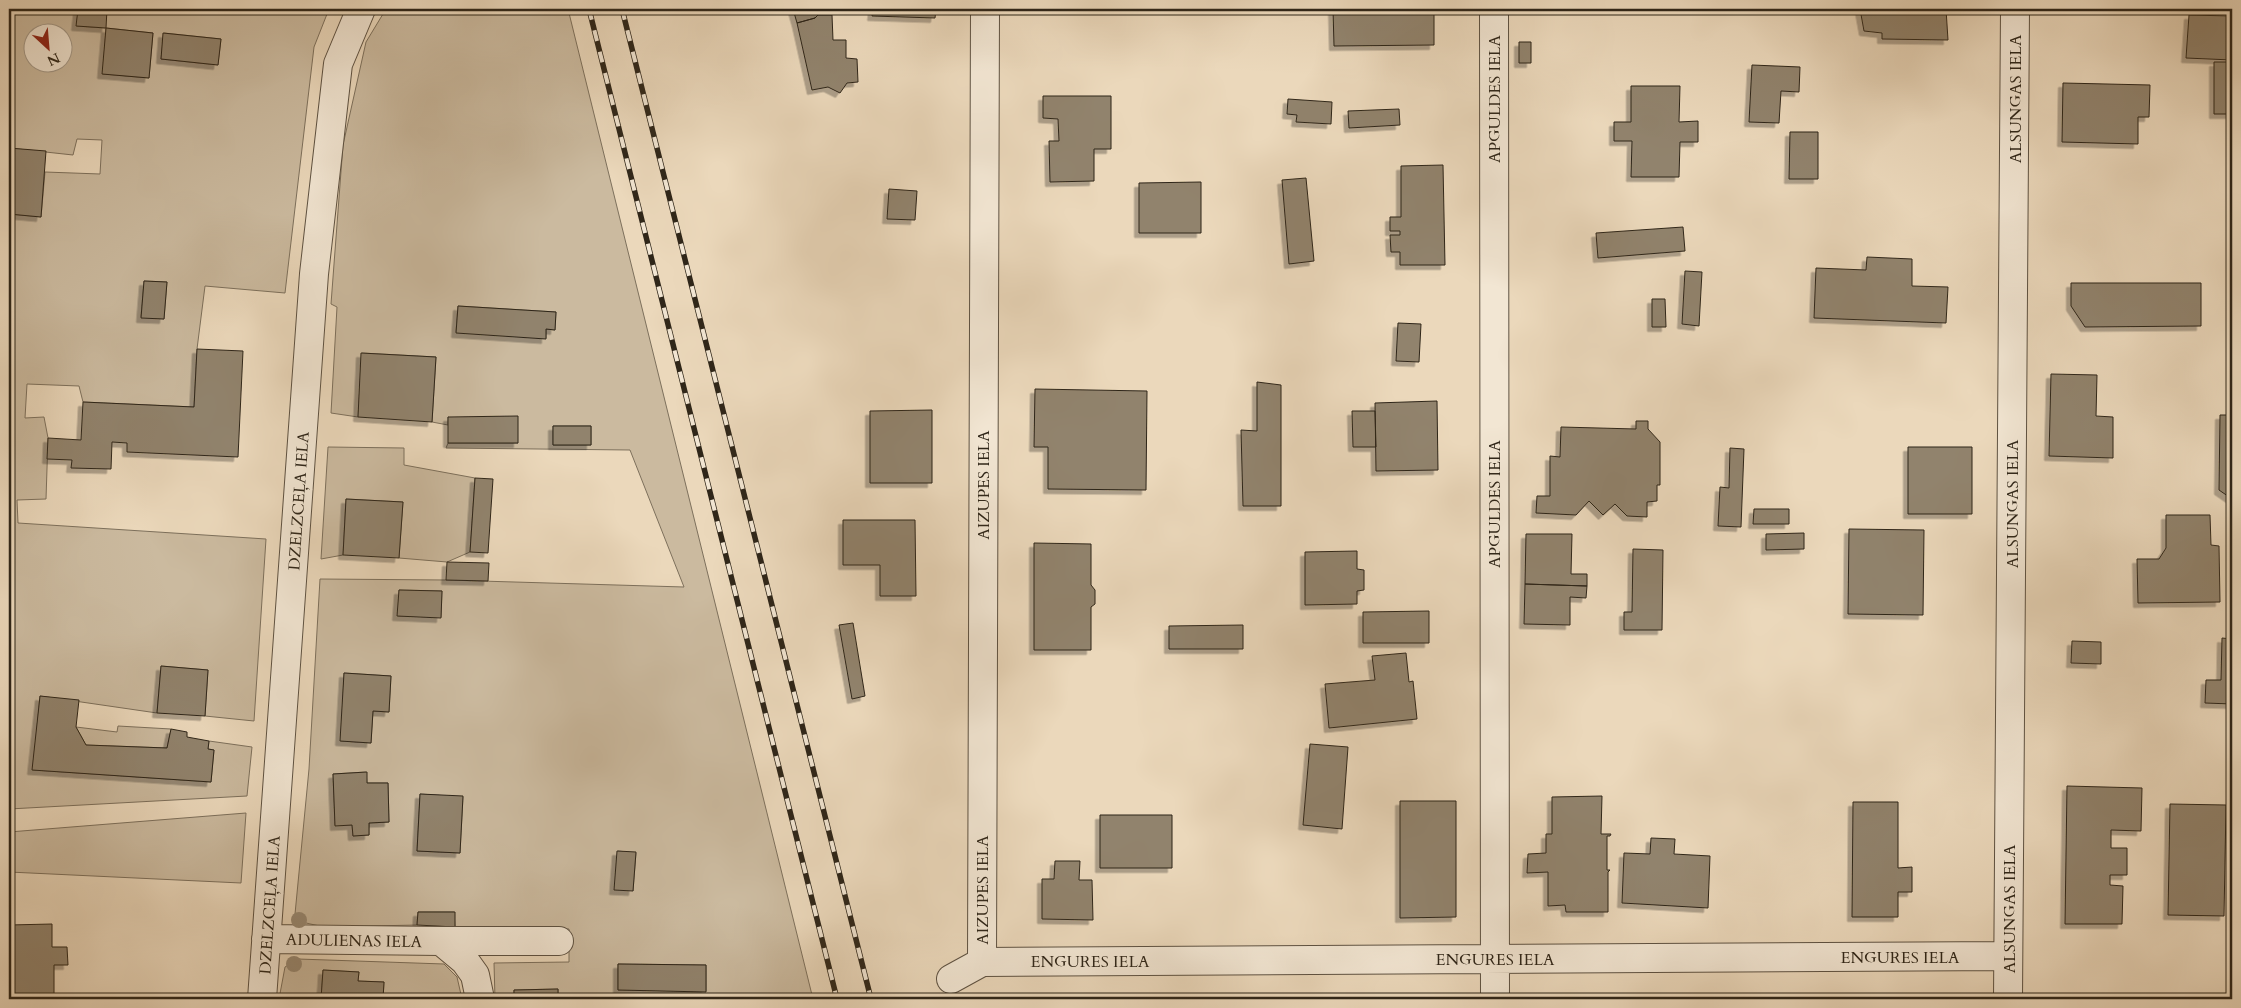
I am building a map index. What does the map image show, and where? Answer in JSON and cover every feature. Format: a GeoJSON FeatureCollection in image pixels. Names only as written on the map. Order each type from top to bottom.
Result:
{"type":"FeatureCollection","features":[{"type":"Feature","properties":{"kind":"street","name":"DZELZCEĻA IELA"},"geometry":{"type":"LineString","coordinates":[[262,999],[314,274],[338,64],[361,9]]}},
{"type":"Feature","properties":{"kind":"street","name":"AIZUPES IELA"},"geometry":{"type":"LineString","coordinates":[[982,962],[985,9]]}},
{"type":"Feature","properties":{"kind":"street","name":"APGULDES IELA"},"geometry":{"type":"LineString","coordinates":[[1494,9],[1494,999]]}},
{"type":"Feature","properties":{"kind":"street","name":"ALSUNGAS IELA"},"geometry":{"type":"LineString","coordinates":[[2008,999],[2015,9]]}},
{"type":"Feature","properties":{"kind":"street","name":"ADULIENAS IELA"},"geometry":{"type":"LineString","coordinates":[[266,939],[559,941]]}},
{"type":"Feature","properties":{"kind":"street","name":"ADULIENAS IELA"},"geometry":{"type":"LineString","coordinates":[[441,941],[465,961],[475,976],[480,999]]}},
{"type":"Feature","properties":{"kind":"street","name":"ENGURES IELA"},"geometry":{"type":"LineString","coordinates":[[982,962],[2008,956]]}},
{"type":"Feature","properties":{"kind":"street"},"geometry":{"type":"LineString","coordinates":[[951,979],[982,962]]}},
{"type":"Feature","properties":{"kind":"shaded area"},"geometry":{"type":"Polygon","coordinates":[[[9,9],[78,9],[77,26],[105,28],[107,9],[329,9],[314,47],[285,293],[205,286],[197,349],[194,407],[83,402],[79,386],[27,384],[25,418],[44,417],[48,438],[46,499],[17,500],[18,523],[266,539],[254,721],[205,716],[208,670],[161,666],[157,713],[40,696],[33,770],[211,782],[214,750],[208,749],[209,741],[252,747],[247,796],[9,809],[9,214],[41,217],[45,172],[100,174],[102,140],[77,139],[73,155],[9,148],[9,9]],[[106,28],[103,74],[149,78],[153,33],[106,28]],[[164,33],[161,59],[218,65],[221,39],[164,33]],[[144,281],[141,317],[164,319],[167,282],[144,281]]]}},
{"type":"Feature","properties":{"kind":"shaded area"},"geometry":{"type":"Polygon","coordinates":[[[386,9],[568,9],[813,999],[558,999],[558,989],[514,990],[514,999],[495,999],[494,963],[569,962],[569,929],[455,927],[454,912],[418,912],[417,925],[324,927],[306,923],[295,914],[309,769],[320,579],[446,580],[684,587],[630,450],[446,448],[448,443],[518,443],[448,417],[448,425],[432,422],[436,357],[362,353],[358,417],[331,413],[337,307],[331,304],[343,145],[366,42],[386,9]],[[458,306],[456,332],[546,338],[546,329],[555,330],[556,312],[458,306]],[[553,426],[553,445],[591,445],[591,426],[553,426]],[[399,590],[398,616],[441,617],[442,591],[399,590]],[[344,673],[341,741],[371,743],[373,711],[389,712],[391,676],[344,673]],[[366,772],[333,774],[335,825],[352,825],[353,836],[369,835],[369,823],[389,822],[388,783],[367,783],[366,772]],[[420,794],[417,851],[460,853],[463,797],[420,794]],[[618,851],[633,891],[636,853],[618,851]],[[618,964],[618,990],[706,991],[706,965],[618,964]]]}},
{"type":"Feature","properties":{"kind":"shaded area"},"geometry":{"type":"Polygon","coordinates":[[[328,447],[404,448],[404,465],[475,478],[470,552],[447,562],[399,558],[403,502],[346,499],[343,555],[321,559],[328,447]]]}},
{"type":"Feature","properties":{"kind":"shaded area"},"geometry":{"type":"Polygon","coordinates":[[[118,726],[171,729],[167,748],[86,745],[76,727],[117,732],[118,726]]]}},
{"type":"Feature","properties":{"kind":"shaded area"},"geometry":{"type":"Polygon","coordinates":[[[246,813],[241,883],[9,872],[9,832],[246,813]]]}},
{"type":"Feature","properties":{"kind":"shaded area"},"geometry":{"type":"Polygon","coordinates":[[[298,959],[444,964],[457,977],[462,999],[383,999],[384,982],[358,981],[359,972],[323,970],[321,999],[279,999],[285,967],[298,959]]]}},
{"type":"Feature","properties":{"kind":"building"},"geometry":{"type":"Polygon","coordinates":[[[78,9],[107,9],[106,28],[76,26],[78,9]]]}},
{"type":"Feature","properties":{"kind":"building"},"geometry":{"type":"Polygon","coordinates":[[[793,9],[816,9],[818,15],[815,18],[797,23],[793,9]]]}},
{"type":"Feature","properties":{"kind":"building"},"geometry":{"type":"Polygon","coordinates":[[[873,9],[936,9],[935,18],[872,16],[873,9]]]}},
{"type":"Feature","properties":{"kind":"building"},"geometry":{"type":"Polygon","coordinates":[[[1333,9],[1434,9],[1434,45],[1334,46],[1333,9]]]}},
{"type":"Feature","properties":{"kind":"building"},"geometry":{"type":"Polygon","coordinates":[[[1860,9],[1946,9],[1948,40],[1882,39],[1882,33],[1864,31],[1860,9]]]}},
{"type":"Feature","properties":{"kind":"building"},"geometry":{"type":"Polygon","coordinates":[[[818,15],[832,15],[833,40],[846,40],[846,58],[857,59],[858,82],[847,83],[840,93],[828,87],[812,90],[797,23],[815,18],[818,15]]]}},
{"type":"Feature","properties":{"kind":"building"},"geometry":{"type":"Polygon","coordinates":[[[2189,15],[2232,16],[2232,60],[2186,58],[2189,15]]]}},
{"type":"Feature","properties":{"kind":"building"},"geometry":{"type":"Polygon","coordinates":[[[106,28],[153,33],[149,78],[102,74],[106,28]]]}},
{"type":"Feature","properties":{"kind":"building"},"geometry":{"type":"Polygon","coordinates":[[[163,33],[221,39],[218,65],[161,59],[163,33]]]}},
{"type":"Feature","properties":{"kind":"building"},"geometry":{"type":"Polygon","coordinates":[[[1519,42],[1531,42],[1531,63],[1519,63],[1519,42]]]}},
{"type":"Feature","properties":{"kind":"building"},"geometry":{"type":"Polygon","coordinates":[[[2214,62],[2232,62],[2232,114],[2214,114],[2214,62]]]}},
{"type":"Feature","properties":{"kind":"building"},"geometry":{"type":"Polygon","coordinates":[[[1752,65],[1800,67],[1799,92],[1781,91],[1779,123],[1749,122],[1752,65]]]}},
{"type":"Feature","properties":{"kind":"building"},"geometry":{"type":"Polygon","coordinates":[[[2063,83],[2150,85],[2149,117],[2138,117],[2138,144],[2062,142],[2063,83]]]}},
{"type":"Feature","properties":{"kind":"building"},"geometry":{"type":"Polygon","coordinates":[[[1631,86],[1680,86],[1679,122],[1698,121],[1698,142],[1680,142],[1679,177],[1631,177],[1632,141],[1614,141],[1614,122],[1631,122],[1631,86]]]}},
{"type":"Feature","properties":{"kind":"building"},"geometry":{"type":"Polygon","coordinates":[[[1043,96],[1111,96],[1111,149],[1094,149],[1094,181],[1050,182],[1049,141],[1059,141],[1058,119],[1043,118],[1043,96]]]}},
{"type":"Feature","properties":{"kind":"building"},"geometry":{"type":"Polygon","coordinates":[[[1288,99],[1332,102],[1331,124],[1296,122],[1297,115],[1287,114],[1288,99]]]}},
{"type":"Feature","properties":{"kind":"building"},"geometry":{"type":"Polygon","coordinates":[[[1399,109],[1400,125],[1349,128],[1348,111],[1399,109]]]}},
{"type":"Feature","properties":{"kind":"building"},"geometry":{"type":"Polygon","coordinates":[[[1790,132],[1818,132],[1818,179],[1789,179],[1790,132]]]}},
{"type":"Feature","properties":{"kind":"building"},"geometry":{"type":"Polygon","coordinates":[[[9,148],[46,151],[41,217],[9,214],[9,148]]]}},
{"type":"Feature","properties":{"kind":"building"},"geometry":{"type":"Polygon","coordinates":[[[1443,165],[1445,265],[1400,265],[1400,252],[1391,252],[1390,235],[1400,235],[1400,231],[1390,231],[1390,217],[1401,217],[1401,166],[1443,165]]]}},
{"type":"Feature","properties":{"kind":"building"},"geometry":{"type":"Polygon","coordinates":[[[1306,178],[1314,261],[1289,264],[1282,180],[1306,178]]]}},
{"type":"Feature","properties":{"kind":"building"},"geometry":{"type":"Polygon","coordinates":[[[1201,182],[1201,233],[1139,233],[1139,183],[1201,182]]]}},
{"type":"Feature","properties":{"kind":"building"},"geometry":{"type":"Polygon","coordinates":[[[889,189],[917,191],[915,220],[887,219],[889,189]]]}},
{"type":"Feature","properties":{"kind":"building"},"geometry":{"type":"Polygon","coordinates":[[[1683,227],[1685,251],[1598,258],[1596,233],[1683,227]]]}},
{"type":"Feature","properties":{"kind":"building"},"geometry":{"type":"Polygon","coordinates":[[[1867,257],[1912,259],[1912,286],[1948,287],[1946,323],[1814,318],[1816,268],[1866,270],[1867,257]]]}},
{"type":"Feature","properties":{"kind":"building"},"geometry":{"type":"Polygon","coordinates":[[[1685,271],[1702,272],[1699,326],[1682,324],[1685,271]]]}},
{"type":"Feature","properties":{"kind":"building"},"geometry":{"type":"Polygon","coordinates":[[[144,281],[167,282],[164,319],[141,318],[144,281]]]}},
{"type":"Feature","properties":{"kind":"building"},"geometry":{"type":"Polygon","coordinates":[[[2071,283],[2201,283],[2201,326],[2085,327],[2071,306],[2071,283]]]}},
{"type":"Feature","properties":{"kind":"building"},"geometry":{"type":"Polygon","coordinates":[[[1652,299],[1665,299],[1666,327],[1652,327],[1652,299]]]}},
{"type":"Feature","properties":{"kind":"building"},"geometry":{"type":"Polygon","coordinates":[[[458,306],[556,312],[555,330],[546,329],[546,339],[456,333],[458,306]]]}},
{"type":"Feature","properties":{"kind":"building"},"geometry":{"type":"Polygon","coordinates":[[[1398,323],[1421,324],[1419,362],[1396,361],[1398,323]]]}},
{"type":"Feature","properties":{"kind":"building"},"geometry":{"type":"Polygon","coordinates":[[[197,349],[243,351],[238,457],[127,452],[127,443],[112,442],[111,469],[71,468],[72,460],[47,459],[48,438],[81,440],[83,402],[194,407],[197,349]]]}},
{"type":"Feature","properties":{"kind":"building"},"geometry":{"type":"Polygon","coordinates":[[[361,353],[436,357],[432,422],[358,417],[361,353]]]}},
{"type":"Feature","properties":{"kind":"building"},"geometry":{"type":"Polygon","coordinates":[[[2051,374],[2097,375],[2096,416],[2113,417],[2113,458],[2049,456],[2051,374]]]}},
{"type":"Feature","properties":{"kind":"building"},"geometry":{"type":"Polygon","coordinates":[[[1257,382],[1281,385],[1281,506],[1243,506],[1241,430],[1257,431],[1257,382]]]}},
{"type":"Feature","properties":{"kind":"building"},"geometry":{"type":"Polygon","coordinates":[[[1035,389],[1147,391],[1146,490],[1048,489],[1048,447],[1034,447],[1035,389]]]}},
{"type":"Feature","properties":{"kind":"building"},"geometry":{"type":"Polygon","coordinates":[[[1437,401],[1438,470],[1376,471],[1375,403],[1437,401]]]}},
{"type":"Feature","properties":{"kind":"building"},"geometry":{"type":"Polygon","coordinates":[[[932,410],[932,483],[870,483],[870,411],[932,410]]]}},
{"type":"Feature","properties":{"kind":"building"},"geometry":{"type":"Polygon","coordinates":[[[1352,411],[1375,411],[1376,447],[1353,447],[1352,411]]]}},
{"type":"Feature","properties":{"kind":"building"},"geometry":{"type":"Polygon","coordinates":[[[2220,415],[2232,415],[2232,499],[2219,490],[2220,415]]]}},
{"type":"Feature","properties":{"kind":"building"},"geometry":{"type":"Polygon","coordinates":[[[518,416],[518,443],[448,443],[448,417],[518,416]]]}},
{"type":"Feature","properties":{"kind":"building"},"geometry":{"type":"Polygon","coordinates":[[[1636,421],[1648,421],[1648,429],[1660,442],[1660,485],[1657,485],[1657,501],[1647,502],[1647,517],[1627,516],[1615,504],[1603,515],[1589,501],[1576,515],[1536,513],[1537,496],[1550,496],[1550,456],[1560,457],[1561,427],[1636,429],[1636,421]]]}},
{"type":"Feature","properties":{"kind":"building"},"geometry":{"type":"Polygon","coordinates":[[[553,426],[591,426],[591,445],[553,445],[553,426]]]}},
{"type":"Feature","properties":{"kind":"building"},"geometry":{"type":"Polygon","coordinates":[[[1908,447],[1972,447],[1972,514],[1908,514],[1908,447]]]}},
{"type":"Feature","properties":{"kind":"building"},"geometry":{"type":"Polygon","coordinates":[[[1730,448],[1744,449],[1741,527],[1718,526],[1720,487],[1729,488],[1730,448]]]}},
{"type":"Feature","properties":{"kind":"building"},"geometry":{"type":"Polygon","coordinates":[[[475,478],[493,479],[488,553],[470,552],[475,478]]]}},
{"type":"Feature","properties":{"kind":"building"},"geometry":{"type":"Polygon","coordinates":[[[346,499],[403,502],[399,558],[343,555],[346,499]]]}},
{"type":"Feature","properties":{"kind":"building"},"geometry":{"type":"Polygon","coordinates":[[[1754,509],[1789,509],[1789,524],[1753,524],[1754,509]]]}},
{"type":"Feature","properties":{"kind":"building"},"geometry":{"type":"Polygon","coordinates":[[[2166,515],[2210,515],[2211,545],[2219,546],[2220,602],[2138,603],[2137,559],[2159,559],[2166,548],[2166,515]]]}},
{"type":"Feature","properties":{"kind":"building"},"geometry":{"type":"Polygon","coordinates":[[[843,520],[915,520],[916,596],[880,596],[880,565],[843,565],[843,520]]]}},
{"type":"Feature","properties":{"kind":"building"},"geometry":{"type":"Polygon","coordinates":[[[1849,529],[1924,530],[1923,615],[1848,614],[1849,529]]]}},
{"type":"Feature","properties":{"kind":"building"},"geometry":{"type":"Polygon","coordinates":[[[1804,533],[1804,549],[1766,550],[1766,534],[1804,533]]]}},
{"type":"Feature","properties":{"kind":"building"},"geometry":{"type":"Polygon","coordinates":[[[1526,534],[1572,534],[1571,574],[1587,574],[1587,586],[1525,584],[1526,534]]]}},
{"type":"Feature","properties":{"kind":"building"},"geometry":{"type":"Polygon","coordinates":[[[1034,543],[1091,544],[1091,585],[1095,590],[1095,604],[1091,607],[1091,650],[1034,650],[1034,543]]]}},
{"type":"Feature","properties":{"kind":"building"},"geometry":{"type":"Polygon","coordinates":[[[1633,549],[1663,550],[1662,630],[1624,630],[1624,612],[1632,612],[1633,549]]]}},
{"type":"Feature","properties":{"kind":"building"},"geometry":{"type":"Polygon","coordinates":[[[1357,551],[1357,569],[1364,570],[1364,590],[1357,591],[1357,604],[1305,605],[1305,552],[1357,551]]]}},
{"type":"Feature","properties":{"kind":"building"},"geometry":{"type":"Polygon","coordinates":[[[447,562],[489,563],[488,581],[446,580],[447,562]]]}},
{"type":"Feature","properties":{"kind":"building"},"geometry":{"type":"Polygon","coordinates":[[[1525,584],[1587,586],[1586,598],[1570,597],[1570,625],[1524,624],[1525,584]]]}},
{"type":"Feature","properties":{"kind":"building"},"geometry":{"type":"Polygon","coordinates":[[[399,590],[442,591],[441,618],[397,616],[399,590]]]}},
{"type":"Feature","properties":{"kind":"building"},"geometry":{"type":"Polygon","coordinates":[[[1429,611],[1429,643],[1363,643],[1363,612],[1429,611]]]}},
{"type":"Feature","properties":{"kind":"building"},"geometry":{"type":"Polygon","coordinates":[[[853,623],[865,696],[852,699],[839,625],[853,623]]]}},
{"type":"Feature","properties":{"kind":"building"},"geometry":{"type":"Polygon","coordinates":[[[1243,625],[1243,649],[1169,649],[1169,626],[1243,625]]]}},
{"type":"Feature","properties":{"kind":"building"},"geometry":{"type":"Polygon","coordinates":[[[2222,638],[2232,639],[2232,704],[2205,703],[2206,680],[2221,680],[2222,638]]]}},
{"type":"Feature","properties":{"kind":"building"},"geometry":{"type":"Polygon","coordinates":[[[2072,641],[2101,642],[2101,664],[2071,663],[2072,641]]]}},
{"type":"Feature","properties":{"kind":"building"},"geometry":{"type":"Polygon","coordinates":[[[1406,653],[1409,682],[1413,681],[1417,719],[1329,728],[1325,684],[1375,680],[1372,656],[1406,653]]]}},
{"type":"Feature","properties":{"kind":"building"},"geometry":{"type":"Polygon","coordinates":[[[161,666],[208,670],[205,716],[157,713],[161,666]]]}},
{"type":"Feature","properties":{"kind":"building"},"geometry":{"type":"Polygon","coordinates":[[[344,673],[391,676],[389,712],[373,711],[371,743],[340,741],[344,673]]]}},
{"type":"Feature","properties":{"kind":"building"},"geometry":{"type":"Polygon","coordinates":[[[40,696],[79,700],[76,727],[86,745],[167,748],[171,729],[187,732],[187,737],[209,741],[208,749],[214,750],[211,782],[32,770],[40,696]]]}},
{"type":"Feature","properties":{"kind":"building"},"geometry":{"type":"Polygon","coordinates":[[[1310,744],[1348,747],[1342,829],[1303,825],[1310,744]]]}},
{"type":"Feature","properties":{"kind":"building"},"geometry":{"type":"Polygon","coordinates":[[[367,772],[367,783],[388,783],[389,822],[369,823],[369,835],[353,836],[352,825],[335,826],[333,774],[367,772]]]}},
{"type":"Feature","properties":{"kind":"building"},"geometry":{"type":"Polygon","coordinates":[[[2067,786],[2142,788],[2141,831],[2111,830],[2111,848],[2127,848],[2127,875],[2110,875],[2110,885],[2123,886],[2122,924],[2065,924],[2067,786]]]}},
{"type":"Feature","properties":{"kind":"building"},"geometry":{"type":"Polygon","coordinates":[[[420,794],[463,796],[460,853],[417,851],[420,794]]]}},
{"type":"Feature","properties":{"kind":"building"},"geometry":{"type":"Polygon","coordinates":[[[1602,796],[1601,834],[1611,834],[1607,836],[1607,870],[1610,870],[1608,872],[1608,912],[1566,912],[1565,905],[1548,906],[1548,872],[1527,873],[1528,854],[1546,853],[1546,834],[1552,834],[1552,797],[1602,796]]]}},
{"type":"Feature","properties":{"kind":"building"},"geometry":{"type":"Polygon","coordinates":[[[1400,801],[1456,801],[1456,917],[1400,918],[1400,801]]]}},
{"type":"Feature","properties":{"kind":"building"},"geometry":{"type":"Polygon","coordinates":[[[1853,802],[1898,802],[1898,868],[1912,867],[1912,892],[1898,892],[1898,917],[1852,917],[1853,802]]]}},
{"type":"Feature","properties":{"kind":"building"},"geometry":{"type":"Polygon","coordinates":[[[2170,804],[2226,805],[2224,916],[2168,915],[2170,804]]]}},
{"type":"Feature","properties":{"kind":"building"},"geometry":{"type":"Polygon","coordinates":[[[1100,815],[1172,815],[1172,868],[1100,868],[1100,815]]]}},
{"type":"Feature","properties":{"kind":"building"},"geometry":{"type":"Polygon","coordinates":[[[1651,838],[1675,839],[1674,854],[1710,856],[1708,908],[1622,903],[1624,853],[1650,854],[1651,838]]]}},
{"type":"Feature","properties":{"kind":"building"},"geometry":{"type":"Polygon","coordinates":[[[617,851],[636,852],[633,891],[614,890],[617,851]]]}},
{"type":"Feature","properties":{"kind":"building"},"geometry":{"type":"Polygon","coordinates":[[[1055,861],[1080,861],[1079,880],[1092,880],[1093,920],[1042,919],[1042,879],[1054,879],[1055,861]]]}},
{"type":"Feature","properties":{"kind":"building"},"geometry":{"type":"Polygon","coordinates":[[[418,912],[455,912],[455,927],[417,925],[418,912]]]}},
{"type":"Feature","properties":{"kind":"building"},"geometry":{"type":"Polygon","coordinates":[[[52,924],[52,947],[67,947],[68,965],[54,965],[54,999],[9,999],[9,925],[52,924]]]}},
{"type":"Feature","properties":{"kind":"building"},"geometry":{"type":"Polygon","coordinates":[[[618,964],[706,965],[706,992],[618,990],[618,964]]]}},
{"type":"Feature","properties":{"kind":"building"},"geometry":{"type":"Polygon","coordinates":[[[323,970],[359,972],[358,981],[384,982],[383,999],[321,999],[323,970]]]}},
{"type":"Feature","properties":{"kind":"building"},"geometry":{"type":"Polygon","coordinates":[[[558,989],[558,999],[514,999],[514,990],[558,989]]]}},
{"type":"Feature","properties":{"kind":"building"},"geometry":{"type":"Polygon","coordinates":[[[110,994],[162,999],[110,999],[110,994]]]}},
{"type":"Feature","properties":{"kind":"railway"},"geometry":{"type":"LineString","coordinates":[[589,9],[837,999]]}},
{"type":"Feature","properties":{"kind":"railway"},"geometry":{"type":"LineString","coordinates":[[622,9],[871,999]]}}]}
